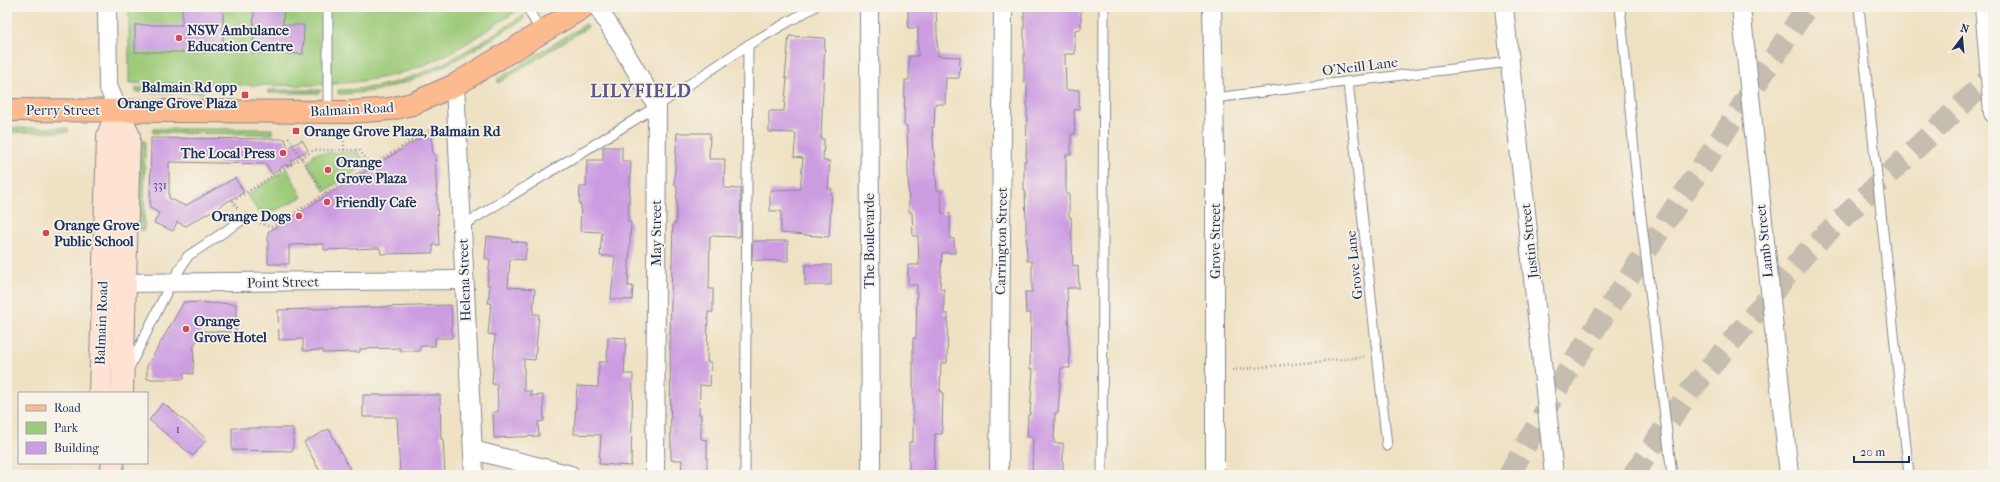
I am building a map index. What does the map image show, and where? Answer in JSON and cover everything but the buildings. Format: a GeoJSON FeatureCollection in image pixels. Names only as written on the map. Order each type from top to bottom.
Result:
{"type":"FeatureCollection","features":[{"type":"Feature","properties":{"kind":"main road","name":"Balmain Road"},"geometry":{"type":"LineString","coordinates":[[118,110],[328,112],[390,109],[434,96],[455,85],[583,7]]}},
{"type":"Feature","properties":{"kind":"main road","name":"Perry Street"},"geometry":{"type":"LineString","coordinates":[[7,110],[118,110]]}},
{"type":"Feature","properties":{"kind":"main road","name":"Balmain Road"},"geometry":{"type":"LineString","coordinates":[[100,392],[102,283],[108,136],[118,110]]}},
{"type":"Feature","properties":{"kind":"main road","name":"Balmain Road"},"geometry":{"type":"LineString","coordinates":[[118,110],[129,136],[122,387]]}},
{"type":"Feature","properties":{"kind":"main road"},"geometry":{"type":"LineString","coordinates":[[103,464],[105,475]]}},
{"type":"Feature","properties":{"kind":"main road"},"geometry":{"type":"LineString","coordinates":[[111,475],[114,464]]}},
{"type":"Feature","properties":{"kind":"street"},"geometry":{"type":"LineString","coordinates":[[107,7],[108,86],[118,110]]}},
{"type":"Feature","properties":{"kind":"street"},"geometry":{"type":"LineString","coordinates":[[598,7],[657,106]]}},
{"type":"Feature","properties":{"kind":"street","name":"The Boulevarde"},"geometry":{"type":"LineString","coordinates":[[869,7],[869,292],[871,475]]}},
{"type":"Feature","properties":{"kind":"street","name":"Carrington Street"},"geometry":{"type":"LineString","coordinates":[[999,475],[1003,7]]}},
{"type":"Feature","properties":{"kind":"street","name":"Grove Street"},"geometry":{"type":"LineString","coordinates":[[1212,7],[1216,371],[1215,475]]}},
{"type":"Feature","properties":{"kind":"street","name":"Justin Street"},"geometry":{"type":"LineString","coordinates":[[1504,7],[1554,475]]}},
{"type":"Feature","properties":{"kind":"street","name":"Lamb Street"},"geometry":{"type":"LineString","coordinates":[[1741,7],[1789,475]]}},
{"type":"Feature","properties":{"kind":"street"},"geometry":{"type":"LineString","coordinates":[[1984,7],[1993,113]]}},
{"type":"Feature","properties":{"kind":"street","name":"Helena Street"},"geometry":{"type":"LineString","coordinates":[[455,85],[474,475]]}},
{"type":"Feature","properties":{"kind":"street","name":"May Street"},"geometry":{"type":"LineString","coordinates":[[655,475],[657,106]]}},
{"type":"Feature","properties":{"kind":"street","name":"Point Street"},"geometry":{"type":"LineString","coordinates":[[102,283],[464,280]]}},
{"type":"Feature","properties":{"kind":"street"},"geometry":{"type":"LineString","coordinates":[[473,450],[571,475]]}},
{"type":"Feature","properties":{"kind":"lane"},"geometry":{"type":"LineString","coordinates":[[328,7],[328,112]]}},
{"type":"Feature","properties":{"kind":"lane"},"geometry":{"type":"LineString","coordinates":[[527,7],[541,32]]}},
{"type":"Feature","properties":{"kind":"lane"},"geometry":{"type":"LineString","coordinates":[[462,226],[657,106],[748,46],[814,7]]}},
{"type":"Feature","properties":{"kind":"lane"},"geometry":{"type":"LineString","coordinates":[[1102,475],[1104,7]]}},
{"type":"Feature","properties":{"kind":"lane"},"geometry":{"type":"LineString","coordinates":[[1620,7],[1638,191],[1672,475]]}},
{"type":"Feature","properties":{"kind":"lane"},"geometry":{"type":"LineString","coordinates":[[1859,7],[1909,475]]}},
{"type":"Feature","properties":{"kind":"lane"},"geometry":{"type":"LineString","coordinates":[[745,475],[748,46]]}},
{"type":"Feature","properties":{"kind":"lane","name":"O'Neill Lane"},"geometry":{"type":"LineString","coordinates":[[1214,98],[1510,62]]}},
{"type":"Feature","properties":{"kind":"lane","name":"Grove Lane"},"geometry":{"type":"LineString","coordinates":[[1348,82],[1387,446]]}},
{"type":"Feature","properties":{"kind":"lane"},"geometry":{"type":"LineString","coordinates":[[122,387],[172,283],[188,256],[245,218]]}},
{"type":"Feature","properties":{"kind":"path"},"geometry":{"type":"LineString","coordinates":[[371,165],[359,150],[314,150],[232,201],[245,218],[271,227],[429,130]]}},
{"type":"Feature","properties":{"kind":"path"},"geometry":{"type":"LineString","coordinates":[[288,137],[325,194]]}},
{"type":"Feature","properties":{"kind":"path"},"geometry":{"type":"LineString","coordinates":[[344,137],[344,150]]}},
{"type":"Feature","properties":{"kind":"path"},"geometry":{"type":"LineString","coordinates":[[1216,371],[1378,356]]}},
{"type":"Feature","properties":{"kind":"green space"},"geometry":{"type":"Polygon","coordinates":[[[129,7],[523,7],[452,52],[406,72],[340,84],[296,85],[129,83],[129,7]]]}},
{"type":"Feature","properties":{"kind":"green space"},"geometry":{"type":"Polygon","coordinates":[[[524,15],[524,19],[436,70],[389,87],[364,92],[338,94],[338,90],[365,88],[414,76],[459,55],[524,15]]]}},
{"type":"Feature","properties":{"kind":"green space"},"geometry":{"type":"Polygon","coordinates":[[[586,24],[588,27],[498,83],[498,79],[586,24]]]}},
{"type":"Feature","properties":{"kind":"green space"},"geometry":{"type":"Polygon","coordinates":[[[136,88],[203,88],[203,93],[136,92],[136,88]]]}},
{"type":"Feature","properties":{"kind":"green space"},"geometry":{"type":"Polygon","coordinates":[[[268,90],[321,90],[319,93],[268,93],[268,90]]]}},
{"type":"Feature","properties":{"kind":"green space"},"geometry":{"type":"Polygon","coordinates":[[[7,128],[68,128],[68,132],[7,132],[7,128]]]}},
{"type":"Feature","properties":{"kind":"green space"},"geometry":{"type":"Polygon","coordinates":[[[153,129],[272,129],[272,134],[153,133],[153,129]]]}},
{"type":"Feature","properties":{"kind":"green space"},"geometry":{"type":"Polygon","coordinates":[[[145,141],[144,230],[140,230],[140,154],[135,148],[136,142],[145,141]]]}},
{"type":"Feature","properties":{"kind":"green space"},"geometry":{"type":"Polygon","coordinates":[[[358,152],[367,164],[325,191],[307,163],[315,153],[358,152]]]}},
{"type":"Feature","properties":{"kind":"green space"},"geometry":{"type":"Polygon","coordinates":[[[287,169],[302,197],[262,217],[247,195],[287,169]]]}},
{"type":"Feature","properties":{"kind":"tunnel"},"geometry":{"type":"LineString","coordinates":[[1509,475],[1570,367],[1807,7]]}},
{"type":"Feature","properties":{"kind":"tunnel"},"geometry":{"type":"LineString","coordinates":[[1633,475],[1690,391],[1806,253],[1993,75]]}},
{"type":"Feature","properties":{"kind":"place","name":"NSW Ambulance Education Centre"},"geometry":{"type":"Point","coordinates":[179,38]}},
{"type":"Feature","properties":{"kind":"place","name":"Balmain Rd opp Orange Grove Plaza"},"geometry":{"type":"Point","coordinates":[245,95]}},
{"type":"Feature","properties":{"kind":"place","name":"Orange Grove Plaza, Balmain Rd"},"geometry":{"type":"Point","coordinates":[296,131]}},
{"type":"Feature","properties":{"kind":"place","name":"The Local Press"},"geometry":{"type":"Point","coordinates":[283,153]}},
{"type":"Feature","properties":{"kind":"place","name":"Orange Grove Plaza"},"geometry":{"type":"Point","coordinates":[328,170]}},
{"type":"Feature","properties":{"kind":"place","name":"Friendly Cafe"},"geometry":{"type":"Point","coordinates":[327,202]}},
{"type":"Feature","properties":{"kind":"place","name":"Orange Dogs"},"geometry":{"type":"Point","coordinates":[299,216]}},
{"type":"Feature","properties":{"kind":"place","name":"Orange Grove Public School"},"geometry":{"type":"Point","coordinates":[46,233]}},
{"type":"Feature","properties":{"kind":"place","name":"Orange Grove Hotel"},"geometry":{"type":"Point","coordinates":[186,329]}},
{"type":"Feature","properties":{"kind":"district","name":"LILYFIELD"},"geometry":{"type":"Point","coordinates":[641,91]}}]}
